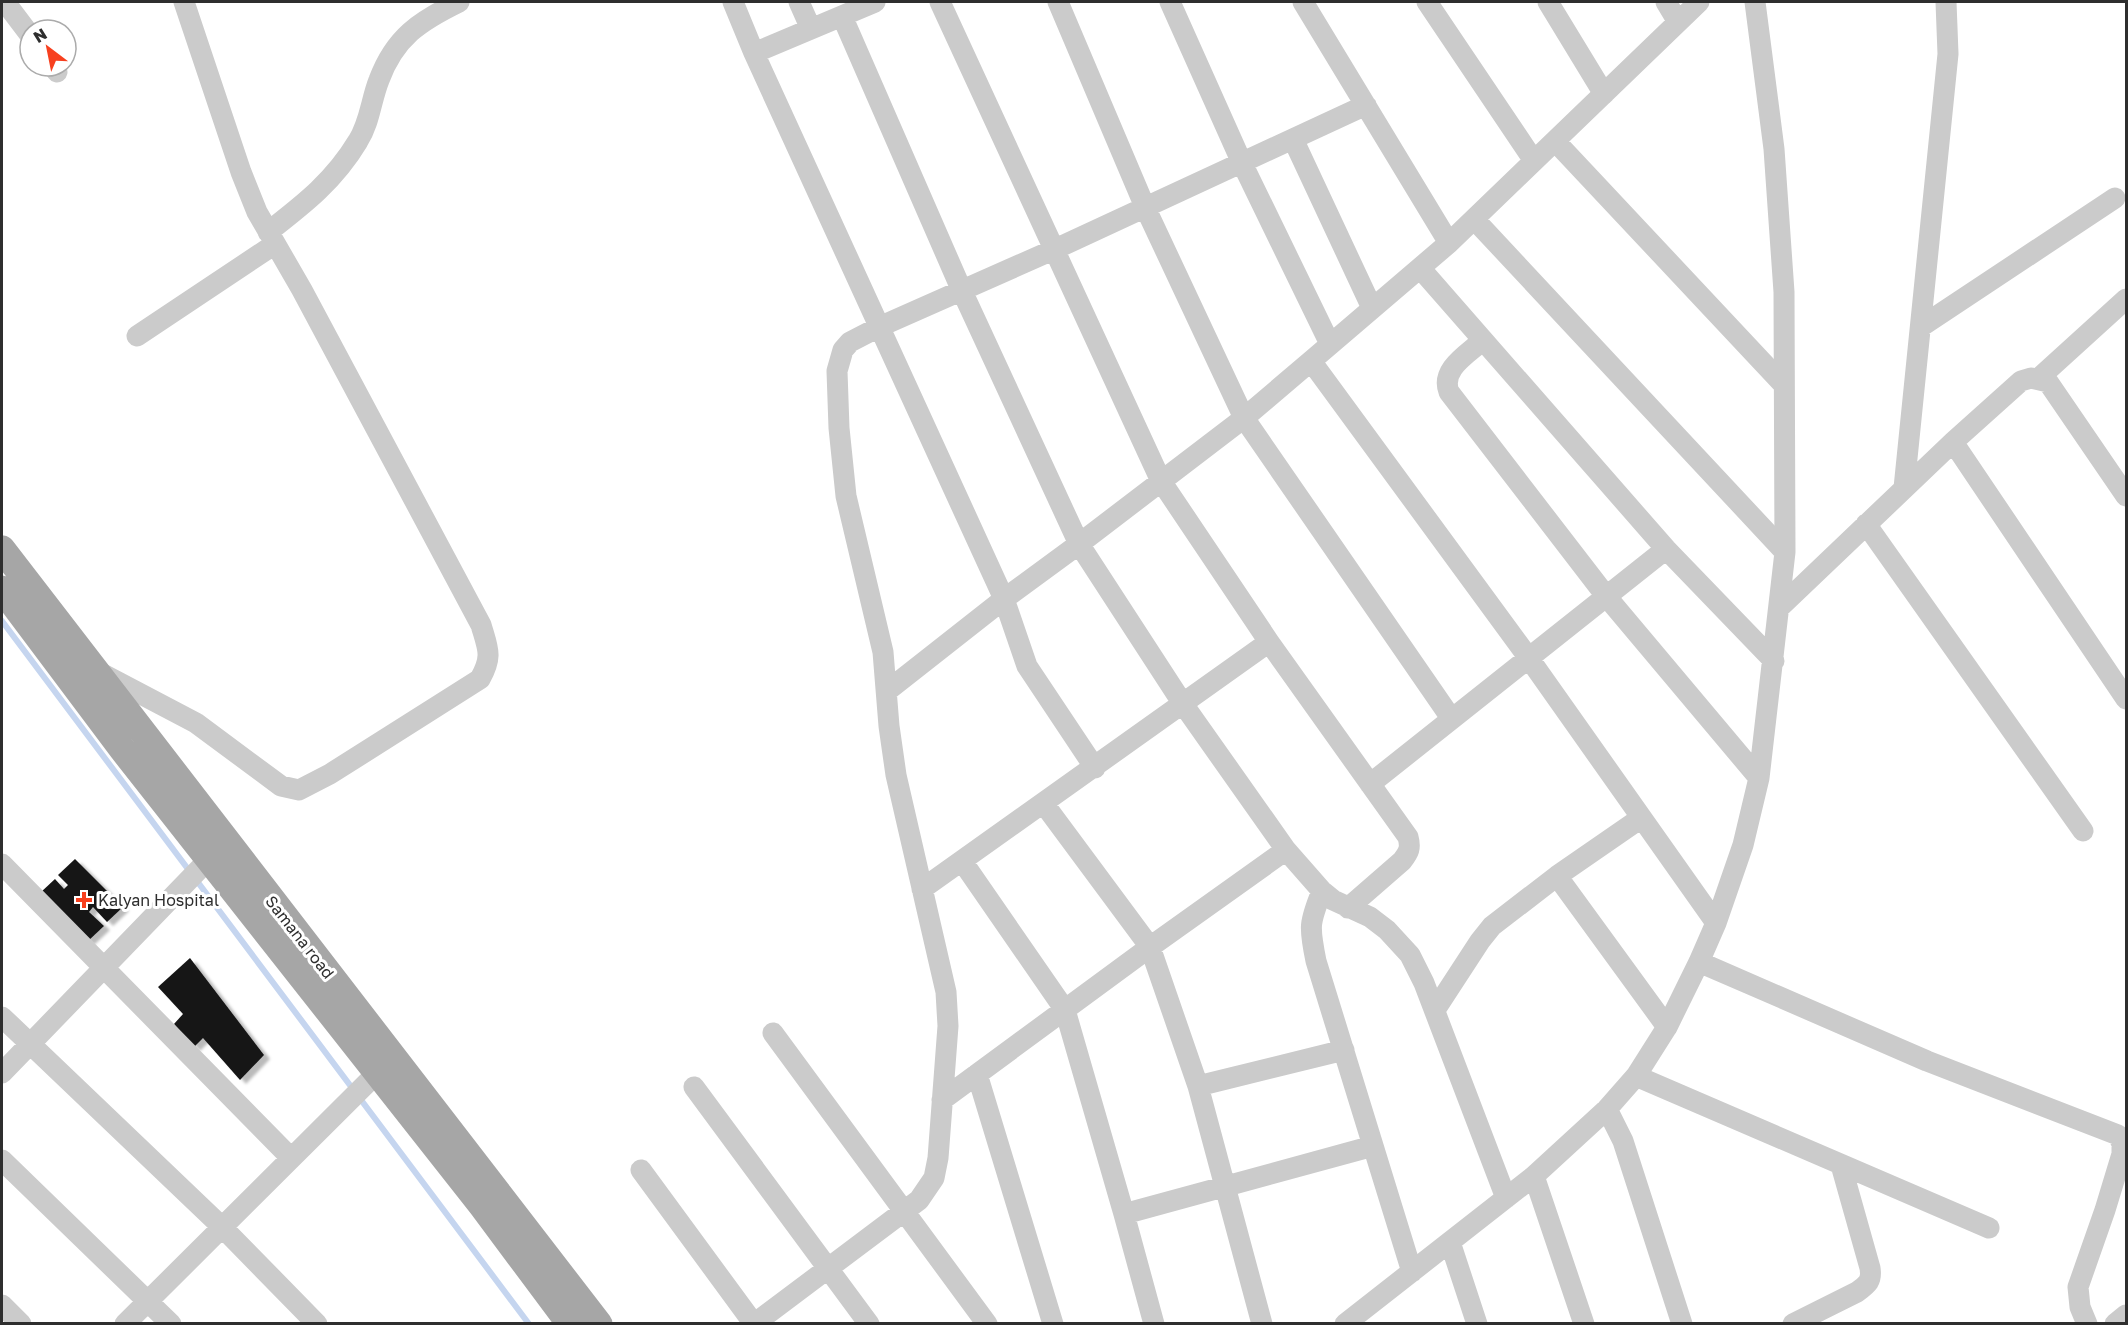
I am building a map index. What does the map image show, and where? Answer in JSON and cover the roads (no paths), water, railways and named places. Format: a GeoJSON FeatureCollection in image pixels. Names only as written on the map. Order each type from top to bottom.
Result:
{"type":"FeatureCollection","features":[{"type":"Feature","properties":{"kind":"main road","name":"Samana road"},"geometry":{"type":"LineString","coordinates":[[2,549],[93,669],[202,867],[509,1224],[599,1323]]}},
{"type":"Feature","properties":{"kind":"main road","name":"Samana road"},"geometry":{"type":"LineString","coordinates":[[2,589],[122,749],[202,867],[361,1089],[509,1224],[570,1323]]}},
{"type":"Feature","properties":{"kind":"street"},"geometry":{"type":"LineString","coordinates":[[5,2],[18,19]]}},
{"type":"Feature","properties":{"kind":"street"},"geometry":{"type":"LineString","coordinates":[[93,669],[196,723],[281,786],[300,790],[330,774],[480,679],[489,664],[488,649],[481,625],[302,290],[257,212],[241,172],[184,2]]}},
{"type":"Feature","properties":{"kind":"street"},"geometry":{"type":"LineString","coordinates":[[137,336],[272,238],[314,197],[337,171],[359,140],[369,119],[379,80],[397,46],[413,27],[459,2]]}},
{"type":"Feature","properties":{"kind":"street"},"geometry":{"type":"LineString","coordinates":[[733,2],[754,53],[1004,599],[1027,666],[1095,768]]}},
{"type":"Feature","properties":{"kind":"street"},"geometry":{"type":"LineString","coordinates":[[799,2],[811,29]]}},
{"type":"Feature","properties":{"kind":"street"},"geometry":{"type":"LineString","coordinates":[[754,53],[875,2]]}},
{"type":"Feature","properties":{"kind":"street"},"geometry":{"type":"LineString","coordinates":[[940,2],[1161,481],[1269,642],[1408,837],[1409,852],[1402,861],[1348,908]]}},
{"type":"Feature","properties":{"kind":"street"},"geometry":{"type":"LineString","coordinates":[[1058,2],[1145,207],[1244,418],[1451,718]]}},
{"type":"Feature","properties":{"kind":"street"},"geometry":{"type":"LineString","coordinates":[[1170,2],[1242,162],[1330,344]]}},
{"type":"Feature","properties":{"kind":"street"},"geometry":{"type":"LineString","coordinates":[[1303,2],[1449,243]]}},
{"type":"Feature","properties":{"kind":"street"},"geometry":{"type":"LineString","coordinates":[[1427,2],[1534,161]]}},
{"type":"Feature","properties":{"kind":"street"},"geometry":{"type":"LineString","coordinates":[[1548,2],[1604,94]]}},
{"type":"Feature","properties":{"kind":"street"},"geometry":{"type":"LineString","coordinates":[[1666,2],[1678,22]]}},
{"type":"Feature","properties":{"kind":"street"},"geometry":{"type":"LineString","coordinates":[[887,692],[1004,599],[1244,418],[1449,243],[1699,2]]}},
{"type":"Feature","properties":{"kind":"street"},"geometry":{"type":"LineString","coordinates":[[1346,1323],[1365,1317],[1412,1272],[1534,1176],[1607,1109],[1636,1076],[1667,1026],[1699,962],[1716,923],[1743,845],[1759,778],[1785,552],[1784,292],[1774,149],[1755,2]]}},
{"type":"Feature","properties":{"kind":"street"},"geometry":{"type":"LineString","coordinates":[[1904,488],[1948,54],[1946,2]]}},
{"type":"Feature","properties":{"kind":"street"},"geometry":{"type":"LineString","coordinates":[[842,16],[962,291],[1079,544],[1183,704],[1286,850],[1322,891],[1348,908],[1370,917],[1400,942],[1410,955],[1424,983],[1506,1198]]}},
{"type":"Feature","properties":{"kind":"street"},"geometry":{"type":"LineString","coordinates":[[641,1170],[754,1323],[920,1200],[934,1178],[938,1158],[948,1026],[946,992],[897,776],[889,726],[883,652],[846,496],[839,429],[837,371],[843,350],[850,342],[879,327],[1053,250],[1366,105]]}},
{"type":"Feature","properties":{"kind":"street"},"geometry":{"type":"LineString","coordinates":[[1293,139],[1372,309]]}},
{"type":"Feature","properties":{"kind":"street"},"geometry":{"type":"LineString","coordinates":[[1555,141],[1784,385]]}},
{"type":"Feature","properties":{"kind":"street"},"geometry":{"type":"LineString","coordinates":[[1922,326],[2115,198]]}},
{"type":"Feature","properties":{"kind":"street"},"geometry":{"type":"LineString","coordinates":[[1474,219],[1785,552]]}},
{"type":"Feature","properties":{"kind":"street"},"geometry":{"type":"LineString","coordinates":[[1420,268],[1666,549],[1774,661]]}},
{"type":"Feature","properties":{"kind":"street"},"geometry":{"type":"LineString","coordinates":[[2039,378],[2127,299]]}},
{"type":"Feature","properties":{"kind":"street"},"geometry":{"type":"LineString","coordinates":[[1483,340],[1451,369],[1446,384],[1449,392],[1606,596],[1759,778]]}},
{"type":"Feature","properties":{"kind":"street"},"geometry":{"type":"LineString","coordinates":[[1311,361],[1528,657],[1716,923]]}},
{"type":"Feature","properties":{"kind":"street"},"geometry":{"type":"LineString","coordinates":[[1779,608],[1953,442],[2021,381],[2039,378],[2048,382],[2127,496]]}},
{"type":"Feature","properties":{"kind":"street"},"geometry":{"type":"LineString","coordinates":[[1953,442],[2127,699]]}},
{"type":"Feature","properties":{"kind":"street"},"geometry":{"type":"LineString","coordinates":[[1866,525],[2083,831]]}},
{"type":"Feature","properties":{"kind":"street"},"geometry":{"type":"LineString","coordinates":[[1370,784],[1666,549]]}},
{"type":"Feature","properties":{"kind":"street"},"geometry":{"type":"LineString","coordinates":[[922,889],[1269,642]]}},
{"type":"Feature","properties":{"kind":"street"},"geometry":{"type":"LineString","coordinates":[[1044,804],[1150,947],[1197,1086],[1263,1323]]}},
{"type":"Feature","properties":{"kind":"street"},"geometry":{"type":"LineString","coordinates":[[1435,1011],[1492,926],[1557,876],[1641,818]]}},
{"type":"Feature","properties":{"kind":"street"},"geometry":{"type":"LineString","coordinates":[[942,1100],[1286,850]]}},
{"type":"Feature","properties":{"kind":"street"},"geometry":{"type":"LineString","coordinates":[[962,861],[1065,1010],[1154,1323]]}},
{"type":"Feature","properties":{"kind":"street"},"geometry":{"type":"LineString","coordinates":[[2,864],[291,1158]]}},
{"type":"Feature","properties":{"kind":"street"},"geometry":{"type":"LineString","coordinates":[[2,1073],[202,867]]}},
{"type":"Feature","properties":{"kind":"street"},"geometry":{"type":"LineString","coordinates":[[1557,876],[1667,1026]]}},
{"type":"Feature","properties":{"kind":"street"},"geometry":{"type":"LineString","coordinates":[[1322,891],[1311,919],[1311,936],[1316,961],[1412,1272]]}},
{"type":"Feature","properties":{"kind":"street"},"geometry":{"type":"LineString","coordinates":[[1699,962],[1927,1061],[2111,1132],[2122,1144],[2122,1154],[2078,1287],[2080,1307],[2087,1323]]}},
{"type":"Feature","properties":{"kind":"street"},"geometry":{"type":"LineString","coordinates":[[2,1017],[222,1227],[317,1323]]}},
{"type":"Feature","properties":{"kind":"street"},"geometry":{"type":"LineString","coordinates":[[773,1033],[987,1323]]}},
{"type":"Feature","properties":{"kind":"street"},"geometry":{"type":"LineString","coordinates":[[1197,1086],[1344,1050]]}},
{"type":"Feature","properties":{"kind":"street"},"geometry":{"type":"LineString","coordinates":[[977,1074],[1053,1323]]}},
{"type":"Feature","properties":{"kind":"street"},"geometry":{"type":"LineString","coordinates":[[1636,1076],[1989,1228]]}},
{"type":"Feature","properties":{"kind":"street"},"geometry":{"type":"LineString","coordinates":[[694,1087],[869,1323]]}},
{"type":"Feature","properties":{"kind":"street"},"geometry":{"type":"LineString","coordinates":[[124,1323],[361,1089]]}},
{"type":"Feature","properties":{"kind":"street"},"geometry":{"type":"LineString","coordinates":[[1607,1109],[1623,1141],[1682,1323]]}},
{"type":"Feature","properties":{"kind":"street"},"geometry":{"type":"LineString","coordinates":[[1124,1214],[1373,1146]]}},
{"type":"Feature","properties":{"kind":"street"},"geometry":{"type":"LineString","coordinates":[[2,1160],[171,1323]]}},
{"type":"Feature","properties":{"kind":"street"},"geometry":{"type":"LineString","coordinates":[[1796,1323],[1857,1292],[1871,1279],[1870,1268],[1841,1165]]}},
{"type":"Feature","properties":{"kind":"street"},"geometry":{"type":"LineString","coordinates":[[1534,1176],[1584,1323]]}},
{"type":"Feature","properties":{"kind":"street"},"geometry":{"type":"LineString","coordinates":[[1450,1242],[1477,1323]]}},
{"type":"Feature","properties":{"kind":"street"},"geometry":{"type":"LineString","coordinates":[[2,1305],[21,1323]]}},
{"type":"Feature","properties":{"kind":"street"},"geometry":{"type":"LineString","coordinates":[[2115,1323],[2127,1315]]}},
{"type":"Feature","properties":{"kind":"waterway"},"geometry":{"type":"LineString","coordinates":[[2,621],[529,1324]]}},
{"type":"Feature","properties":{"kind":"place","name":"Kalyan Hospital"},"geometry":{"type":"Point","coordinates":[84,900]}}]}
